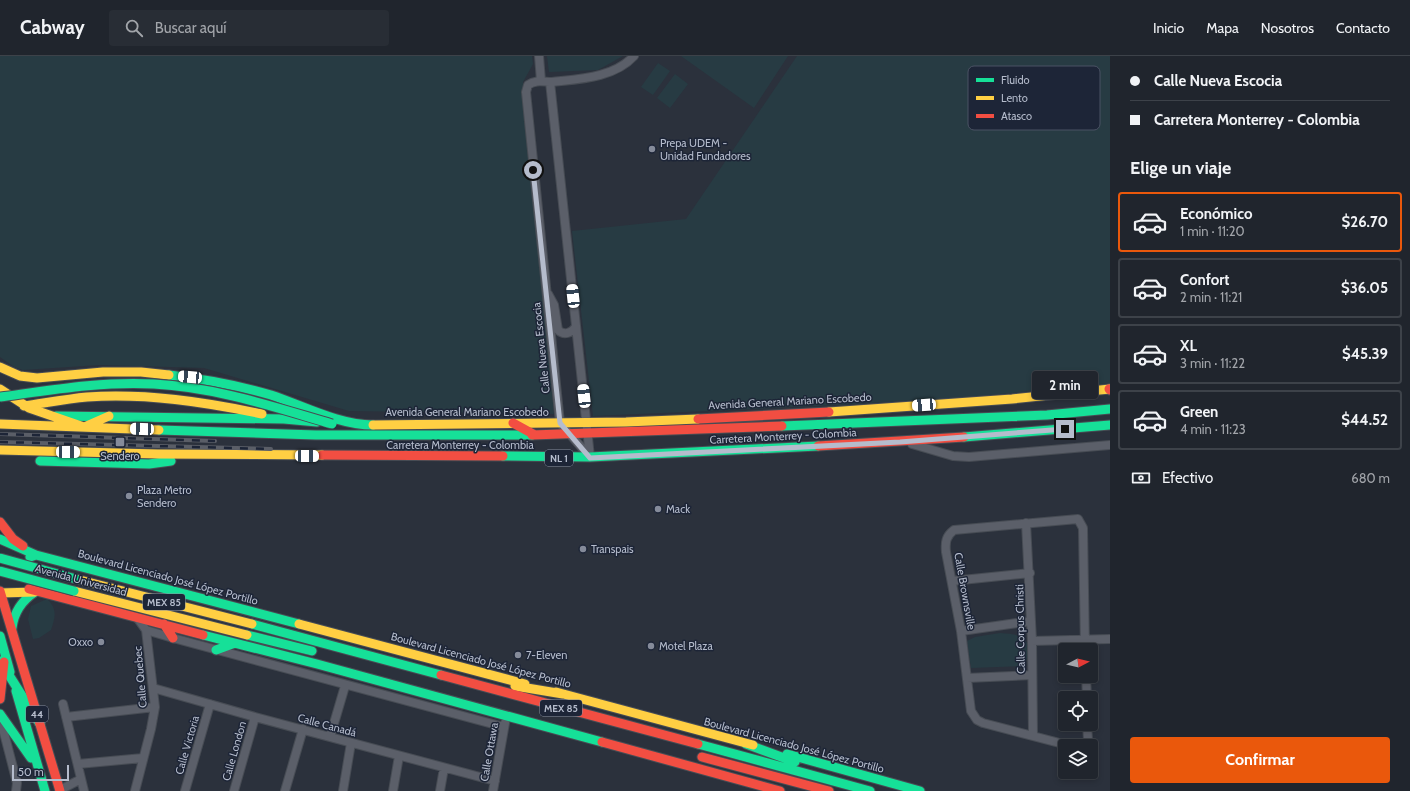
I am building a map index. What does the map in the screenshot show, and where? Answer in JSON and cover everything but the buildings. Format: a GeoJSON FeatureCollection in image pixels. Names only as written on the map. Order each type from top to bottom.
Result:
{"type":"FeatureCollection","features":[{"type":"Feature","properties":{"kind":"main road","name":"Avenida General Mariano Escobedo"},"geometry":{"type":"LineString","coordinates":[[0,367],[20,376],[37,378],[103,372],[141,372],[203,379],[270,395],[357,425],[513,423],[587,424],[807,413],[1012,399],[1110,390]]}},
{"type":"Feature","properties":{"kind":"main road"},"geometry":{"type":"LineString","coordinates":[[0,396],[65,388],[123,384],[155,384],[229,395],[332,424]]}},
{"type":"Feature","properties":{"kind":"main road"},"geometry":{"type":"LineString","coordinates":[[0,389],[11,399],[24,406],[84,427],[109,416]]}},
{"type":"Feature","properties":{"kind":"main road"},"geometry":{"type":"LineString","coordinates":[[24,406],[86,397],[169,397],[218,404],[284,419]]}},
{"type":"Feature","properties":{"kind":"main road","name":"Carretera Monterrey - Colombia"},"geometry":{"type":"LineString","coordinates":[[0,424],[316,435],[535,435],[1047,415],[1110,409]]}},
{"type":"Feature","properties":{"kind":"main road"},"geometry":{"type":"LineString","coordinates":[[52,416],[284,419],[357,425]]}},
{"type":"Feature","properties":{"kind":"main road"},"geometry":{"type":"LineString","coordinates":[[513,423],[535,435]]}},
{"type":"Feature","properties":{"kind":"main road","name":"Carretera Monterrey - Colombia"},"geometry":{"type":"LineString","coordinates":[[2,450],[590,458],[900,442],[1110,425]]}},
{"type":"Feature","properties":{"kind":"main road"},"geometry":{"type":"LineString","coordinates":[[0,433],[121,434],[142,429]]}},
{"type":"Feature","properties":{"kind":"main road"},"geometry":{"type":"LineString","coordinates":[[0,459],[2,450]]}},
{"type":"Feature","properties":{"kind":"main road"},"geometry":{"type":"LineString","coordinates":[[0,522],[13,539],[36,554]]}},
{"type":"Feature","properties":{"kind":"main road"},"geometry":{"type":"LineString","coordinates":[[0,539],[36,554]]}},
{"type":"Feature","properties":{"kind":"main road"},"geometry":{"type":"LineString","coordinates":[[35,592],[23,586],[18,579],[18,572],[22,562],[36,554]]}},
{"type":"Feature","properties":{"kind":"main road","name":"Boulevard Licenciado José López Portillo"},"geometry":{"type":"LineString","coordinates":[[36,554],[563,694],[632,714],[920,791]]}},
{"type":"Feature","properties":{"kind":"main road"},"geometry":{"type":"LineString","coordinates":[[0,559],[10,578],[25,590],[290,657],[780,791]]}},
{"type":"Feature","properties":{"kind":"main road","name":"Avenida Universidad"},"geometry":{"type":"LineString","coordinates":[[0,559],[252,624],[463,681]]}},
{"type":"Feature","properties":{"kind":"main road","name":"Avenida Universidad"},"geometry":{"type":"LineString","coordinates":[[0,571],[323,654]]}},
{"type":"Feature","properties":{"kind":"main road"},"geometry":{"type":"LineString","coordinates":[[0,593],[35,592]]}},
{"type":"Feature","properties":{"kind":"main road"},"geometry":{"type":"LineString","coordinates":[[14,637],[12,625],[16,612],[22,602],[35,592]]}},
{"type":"Feature","properties":{"kind":"main road","name":"44"},"geometry":{"type":"LineString","coordinates":[[0,593],[59,791]]}},
{"type":"Feature","properties":{"kind":"main road"},"geometry":{"type":"LineString","coordinates":[[164,624],[173,638]]}},
{"type":"Feature","properties":{"kind":"main road","name":"44"},"geometry":{"type":"LineString","coordinates":[[0,636],[45,791]]}},
{"type":"Feature","properties":{"kind":"main road"},"geometry":{"type":"LineString","coordinates":[[216,650],[235,643]]}},
{"type":"Feature","properties":{"kind":"main road"},"geometry":{"type":"LineString","coordinates":[[0,699],[4,652]]}},
{"type":"Feature","properties":{"kind":"main road"},"geometry":{"type":"LineString","coordinates":[[2,664],[40,724]]}},
{"type":"Feature","properties":{"kind":"main road"},"geometry":{"type":"LineString","coordinates":[[463,681],[492,682],[563,694]]}},
{"type":"Feature","properties":{"kind":"main road","name":"MEX 85"},"geometry":{"type":"LineString","coordinates":[[463,681],[870,791]]}},
{"type":"Feature","properties":{"kind":"main road"},"geometry":{"type":"LineString","coordinates":[[0,714],[38,767]]}},
{"type":"Feature","properties":{"kind":"main road"},"geometry":{"type":"LineString","coordinates":[[746,744],[830,775],[849,785]]}},
{"type":"Feature","properties":{"kind":"main road"},"geometry":{"type":"LineString","coordinates":[[691,754],[829,791]]}},
{"type":"Feature","properties":{"kind":"street"},"geometry":{"type":"LineString","coordinates":[[539,56],[546,81],[576,327],[590,458]]}},
{"type":"Feature","properties":{"kind":"street"},"geometry":{"type":"LineString","coordinates":[[546,81],[595,77],[615,69],[634,56]]}},
{"type":"Feature","properties":{"kind":"street","name":"Calle Nueva Escocia"},"geometry":{"type":"LineString","coordinates":[[546,81],[533,82],[527,88],[526,95],[560,423]]}},
{"type":"Feature","properties":{"kind":"street"},"geometry":{"type":"LineString","coordinates":[[546,290],[554,305],[558,330],[564,333],[569,333],[576,327]]}},
{"type":"Feature","properties":{"kind":"street"},"geometry":{"type":"LineString","coordinates":[[560,423],[590,458]]}},
{"type":"Feature","properties":{"kind":"street"},"geometry":{"type":"LineString","coordinates":[[900,442],[953,456],[969,457],[1110,445]]}},
{"type":"Feature","properties":{"kind":"street","name":"Calle Brownsville"},"geometry":{"type":"LineString","coordinates":[[1058,743],[983,724],[977,720],[971,711],[961,631],[945,544],[948,534],[954,530],[1075,518],[1082,523],[1085,640]]}},
{"type":"Feature","properties":{"kind":"street","name":"Calle Corpus Christi"},"geometry":{"type":"LineString","coordinates":[[1026,523],[1030,573],[1033,736]]}},
{"type":"Feature","properties":{"kind":"street"},"geometry":{"type":"LineString","coordinates":[[952,581],[1030,573]]}},
{"type":"Feature","properties":{"kind":"street"},"geometry":{"type":"LineString","coordinates":[[138,618],[146,630],[345,686],[504,727]]}},
{"type":"Feature","properties":{"kind":"street"},"geometry":{"type":"LineString","coordinates":[[961,631],[1031,621]]}},
{"type":"Feature","properties":{"kind":"street","name":"Calle Quebec"},"geometry":{"type":"LineString","coordinates":[[135,791],[155,707],[146,630]]}},
{"type":"Feature","properties":{"kind":"street"},"geometry":{"type":"LineString","coordinates":[[1032,641],[1110,639]]}},
{"type":"Feature","properties":{"kind":"street"},"geometry":{"type":"LineString","coordinates":[[286,670],[290,657]]}},
{"type":"Feature","properties":{"kind":"street"},"geometry":{"type":"LineString","coordinates":[[967,678],[1032,675]]}},
{"type":"Feature","properties":{"kind":"street"},"geometry":{"type":"LineString","coordinates":[[383,695],[387,683]]}},
{"type":"Feature","properties":{"kind":"street"},"geometry":{"type":"LineString","coordinates":[[330,737],[345,686]]}},
{"type":"Feature","properties":{"kind":"street","name":"Calle Canadá"},"geometry":{"type":"LineString","coordinates":[[153,688],[350,743],[495,781]]}},
{"type":"Feature","properties":{"kind":"street"},"geometry":{"type":"LineString","coordinates":[[63,704],[84,791]]}},
{"type":"Feature","properties":{"kind":"street","name":"Calle Victoria"},"geometry":{"type":"LineString","coordinates":[[185,791],[210,704]]}},
{"type":"Feature","properties":{"kind":"street"},"geometry":{"type":"LineString","coordinates":[[66,717],[155,707]]}},
{"type":"Feature","properties":{"kind":"street","name":"Calle Ottawa"},"geometry":{"type":"LineString","coordinates":[[493,791],[506,716]]}},
{"type":"Feature","properties":{"kind":"street"},"geometry":{"type":"LineString","coordinates":[[0,717],[17,783],[16,791]]}},
{"type":"Feature","properties":{"kind":"street","name":"Calle London"},"geometry":{"type":"LineString","coordinates":[[234,791],[255,717]]}},
{"type":"Feature","properties":{"kind":"street"},"geometry":{"type":"LineString","coordinates":[[285,791],[302,729]]}},
{"type":"Feature","properties":{"kind":"street"},"geometry":{"type":"LineString","coordinates":[[343,791],[350,743]]}},
{"type":"Feature","properties":{"kind":"street"},"geometry":{"type":"LineString","coordinates":[[394,791],[399,756]]}},
{"type":"Feature","properties":{"kind":"street"},"geometry":{"type":"LineString","coordinates":[[78,764],[143,758]]}},
{"type":"Feature","properties":{"kind":"street"},"geometry":{"type":"LineString","coordinates":[[440,791],[444,768]]}},
{"type":"Feature","properties":{"kind":"street"},"geometry":{"type":"LineString","coordinates":[[59,791],[82,779]]}},
{"type":"Feature","properties":{"kind":"shaded area"},"geometry":{"type":"Polygon","coordinates":[[[0,56],[532,56],[533,64],[523,82],[554,414],[349,411],[204,368],[100,365],[23,370],[14,367],[0,357],[0,56]]]}},
{"type":"Feature","properties":{"kind":"shaded area"},"geometry":{"type":"Polygon","coordinates":[[[547,56],[623,56],[598,70],[549,72],[547,56]]]}},
{"type":"Feature","properties":{"kind":"shaded area"},"geometry":{"type":"Polygon","coordinates":[[[681,56],[788,56],[754,108],[681,56]]]}},
{"type":"Feature","properties":{"kind":"shaded area"},"geometry":{"type":"Polygon","coordinates":[[[797,56],[1110,56],[1110,383],[1046,390],[917,400],[593,416],[572,231],[686,219],[797,56]]]}},
{"type":"Feature","properties":{"kind":"shaded area"},"geometry":{"type":"Polygon","coordinates":[[[658,63],[670,71],[653,95],[641,87],[658,63]]]}},
{"type":"Feature","properties":{"kind":"shaded area"},"geometry":{"type":"Polygon","coordinates":[[[675,74],[688,84],[670,108],[657,98],[675,74]]]}},
{"type":"Feature","properties":{"kind":"shaded area"},"geometry":{"type":"Polygon","coordinates":[[[47,599],[53,606],[55,614],[51,630],[39,638],[33,639],[28,619],[31,606],[47,599]]]}},
{"type":"Feature","properties":{"kind":"shaded area"},"geometry":{"type":"Polygon","coordinates":[[[1000,633],[1017,635],[1029,646],[1027,658],[1023,666],[971,668],[967,641],[975,637],[1000,633]]]}},
{"type":"Feature","properties":{"kind":"railway"},"geometry":{"type":"LineString","coordinates":[[0,434],[215,441]]}},
{"type":"Feature","properties":{"kind":"railway"},"geometry":{"type":"LineString","coordinates":[[0,442],[271,449]]}},
{"type":"Feature","properties":{"kind":"traffic: fast"},"geometry":{"type":"LineString","coordinates":[[169,375],[208,380],[246,388],[271,395],[347,422],[373,425]]}},
{"type":"Feature","properties":{"kind":"traffic: fast"},"geometry":{"type":"LineString","coordinates":[[0,397],[96,385],[135,383],[154,384],[222,393],[332,424]]}},
{"type":"Feature","properties":{"kind":"traffic: fast"},"geometry":{"type":"LineString","coordinates":[[782,426],[1047,415],[1110,409]]}},
{"type":"Feature","properties":{"kind":"traffic: fast"},"geometry":{"type":"LineString","coordinates":[[56,416],[284,419],[317,422]]}},
{"type":"Feature","properties":{"kind":"traffic: fast"},"geometry":{"type":"LineString","coordinates":[[964,437],[1110,425]]}},
{"type":"Feature","properties":{"kind":"traffic: fast"},"geometry":{"type":"LineString","coordinates":[[159,430],[316,435],[532,435]]}},
{"type":"Feature","properties":{"kind":"traffic: fast"},"geometry":{"type":"LineString","coordinates":[[503,456],[590,457],[818,446]]}},
{"type":"Feature","properties":{"kind":"traffic: fast"},"geometry":{"type":"LineString","coordinates":[[40,461],[149,464],[171,461]]}},
{"type":"Feature","properties":{"kind":"traffic: fast"},"geometry":{"type":"LineString","coordinates":[[0,539],[36,555]]}},
{"type":"Feature","properties":{"kind":"traffic: fast"},"geometry":{"type":"LineString","coordinates":[[30,557],[36,555],[299,624]]}},
{"type":"Feature","properties":{"kind":"traffic: fast"},"geometry":{"type":"LineString","coordinates":[[0,558],[76,579]]}},
{"type":"Feature","properties":{"kind":"traffic: fast"},"geometry":{"type":"LineString","coordinates":[[0,571],[74,591]]}},
{"type":"Feature","properties":{"kind":"traffic: fast"},"geometry":{"type":"LineString","coordinates":[[12,628],[14,617],[19,607],[35,592]]}},
{"type":"Feature","properties":{"kind":"traffic: fast"},"geometry":{"type":"LineString","coordinates":[[252,624],[441,675]]}},
{"type":"Feature","properties":{"kind":"traffic: fast"},"geometry":{"type":"LineString","coordinates":[[203,635],[317,664],[602,742]]}},
{"type":"Feature","properties":{"kind":"traffic: fast"},"geometry":{"type":"LineString","coordinates":[[247,635],[312,651]]}},
{"type":"Feature","properties":{"kind":"traffic: fast"},"geometry":{"type":"LineString","coordinates":[[0,636],[10,672]]}},
{"type":"Feature","properties":{"kind":"traffic: fast"},"geometry":{"type":"LineString","coordinates":[[216,650],[235,643]]}},
{"type":"Feature","properties":{"kind":"traffic: fast"},"geometry":{"type":"LineString","coordinates":[[0,661],[40,724]]}},
{"type":"Feature","properties":{"kind":"traffic: fast"},"geometry":{"type":"LineString","coordinates":[[16,691],[45,791]]}},
{"type":"Feature","properties":{"kind":"traffic: fast"},"geometry":{"type":"LineString","coordinates":[[0,714],[31,758]]}},
{"type":"Feature","properties":{"kind":"traffic: fast"},"geometry":{"type":"LineString","coordinates":[[698,744],[870,791]]}},
{"type":"Feature","properties":{"kind":"traffic: fast"},"geometry":{"type":"LineString","coordinates":[[746,744],[795,762]]}},
{"type":"Feature","properties":{"kind":"traffic: fast"},"geometry":{"type":"LineString","coordinates":[[787,754],[920,791]]}},
{"type":"Feature","properties":{"kind":"traffic: slow"},"geometry":{"type":"LineString","coordinates":[[0,367],[20,376],[37,378],[103,372],[141,372],[169,375]]}},
{"type":"Feature","properties":{"kind":"traffic: slow"},"geometry":{"type":"LineString","coordinates":[[0,389],[29,408],[84,427],[109,416]]}},
{"type":"Feature","properties":{"kind":"traffic: slow"},"geometry":{"type":"LineString","coordinates":[[829,412],[1012,399],[1110,389]]}},
{"type":"Feature","properties":{"kind":"traffic: slow"},"geometry":{"type":"LineString","coordinates":[[24,406],[87,397],[131,396],[197,402],[262,414]]}},
{"type":"Feature","properties":{"kind":"traffic: slow"},"geometry":{"type":"LineString","coordinates":[[373,425],[626,422],[698,419]]}},
{"type":"Feature","properties":{"kind":"traffic: slow"},"geometry":{"type":"LineString","coordinates":[[0,424],[159,430]]}},
{"type":"Feature","properties":{"kind":"traffic: slow"},"geometry":{"type":"LineString","coordinates":[[0,450],[158,454],[322,455]]}},
{"type":"Feature","properties":{"kind":"traffic: slow"},"geometry":{"type":"LineString","coordinates":[[76,579],[252,624]]}},
{"type":"Feature","properties":{"kind":"traffic: slow"},"geometry":{"type":"LineString","coordinates":[[74,591],[247,635]]}},
{"type":"Feature","properties":{"kind":"traffic: slow"},"geometry":{"type":"LineString","coordinates":[[0,593],[35,592]]}},
{"type":"Feature","properties":{"kind":"traffic: slow"},"geometry":{"type":"LineString","coordinates":[[299,624],[525,684]]}},
{"type":"Feature","properties":{"kind":"traffic: slow"},"geometry":{"type":"LineString","coordinates":[[515,686],[563,694]]}},
{"type":"Feature","properties":{"kind":"traffic: slow"},"geometry":{"type":"LineString","coordinates":[[556,692],[753,745]]}},
{"type":"Feature","properties":{"kind":"traffic: jam"},"geometry":{"type":"LineString","coordinates":[[698,419],[829,412]]}},
{"type":"Feature","properties":{"kind":"traffic: jam"},"geometry":{"type":"LineString","coordinates":[[513,423],[533,434]]}},
{"type":"Feature","properties":{"kind":"traffic: jam"},"geometry":{"type":"LineString","coordinates":[[532,435],[782,426]]}},
{"type":"Feature","properties":{"kind":"traffic: jam"},"geometry":{"type":"LineString","coordinates":[[818,446],[964,437]]}},
{"type":"Feature","properties":{"kind":"traffic: jam"},"geometry":{"type":"LineString","coordinates":[[322,455],[503,456]]}},
{"type":"Feature","properties":{"kind":"traffic: jam"},"geometry":{"type":"LineString","coordinates":[[0,522],[13,539],[23,546]]}},
{"type":"Feature","properties":{"kind":"traffic: jam"},"geometry":{"type":"LineString","coordinates":[[29,589],[203,635]]}},
{"type":"Feature","properties":{"kind":"traffic: jam"},"geometry":{"type":"LineString","coordinates":[[0,591],[60,791]]}},
{"type":"Feature","properties":{"kind":"traffic: jam"},"geometry":{"type":"LineString","coordinates":[[164,624],[173,638]]}},
{"type":"Feature","properties":{"kind":"traffic: jam"},"geometry":{"type":"LineString","coordinates":[[0,699],[4,662]]}},
{"type":"Feature","properties":{"kind":"traffic: jam"},"geometry":{"type":"LineString","coordinates":[[441,675],[698,744]]}},
{"type":"Feature","properties":{"kind":"traffic: jam"},"geometry":{"type":"LineString","coordinates":[[602,742],[780,791]]}},
{"type":"Feature","properties":{"kind":"traffic: jam"},"geometry":{"type":"LineString","coordinates":[[702,757],[829,791]]}},
{"type":"Feature","properties":{"kind":"place","name":"Prepa UDEM - Unidad Fundadores"},"geometry":{"type":"Point","coordinates":[652,149]}},
{"type":"Feature","properties":{"kind":"place","name":"Sendero"},"geometry":{"type":"Point","coordinates":[120,442]}},
{"type":"Feature","properties":{"kind":"place","name":"Plaza Metro Sendero"},"geometry":{"type":"Point","coordinates":[129,496]}},
{"type":"Feature","properties":{"kind":"place","name":"Mack"},"geometry":{"type":"Point","coordinates":[658,509]}},
{"type":"Feature","properties":{"kind":"place","name":"Transpais"},"geometry":{"type":"Point","coordinates":[583,549]}},
{"type":"Feature","properties":{"kind":"place","name":"Oxxo"},"geometry":{"type":"Point","coordinates":[101,642]}},
{"type":"Feature","properties":{"kind":"place","name":"Motel Plaza"},"geometry":{"type":"Point","coordinates":[651,646]}},
{"type":"Feature","properties":{"kind":"place","name":"7-Eleven"},"geometry":{"type":"Point","coordinates":[518,655]}},
{"type":"Feature","properties":{"kind":"route"},"geometry":{"type":"LineString","coordinates":[[533,170],[560,423],[590,458],[740,449],[803,448],[1065,429]]}}]}
